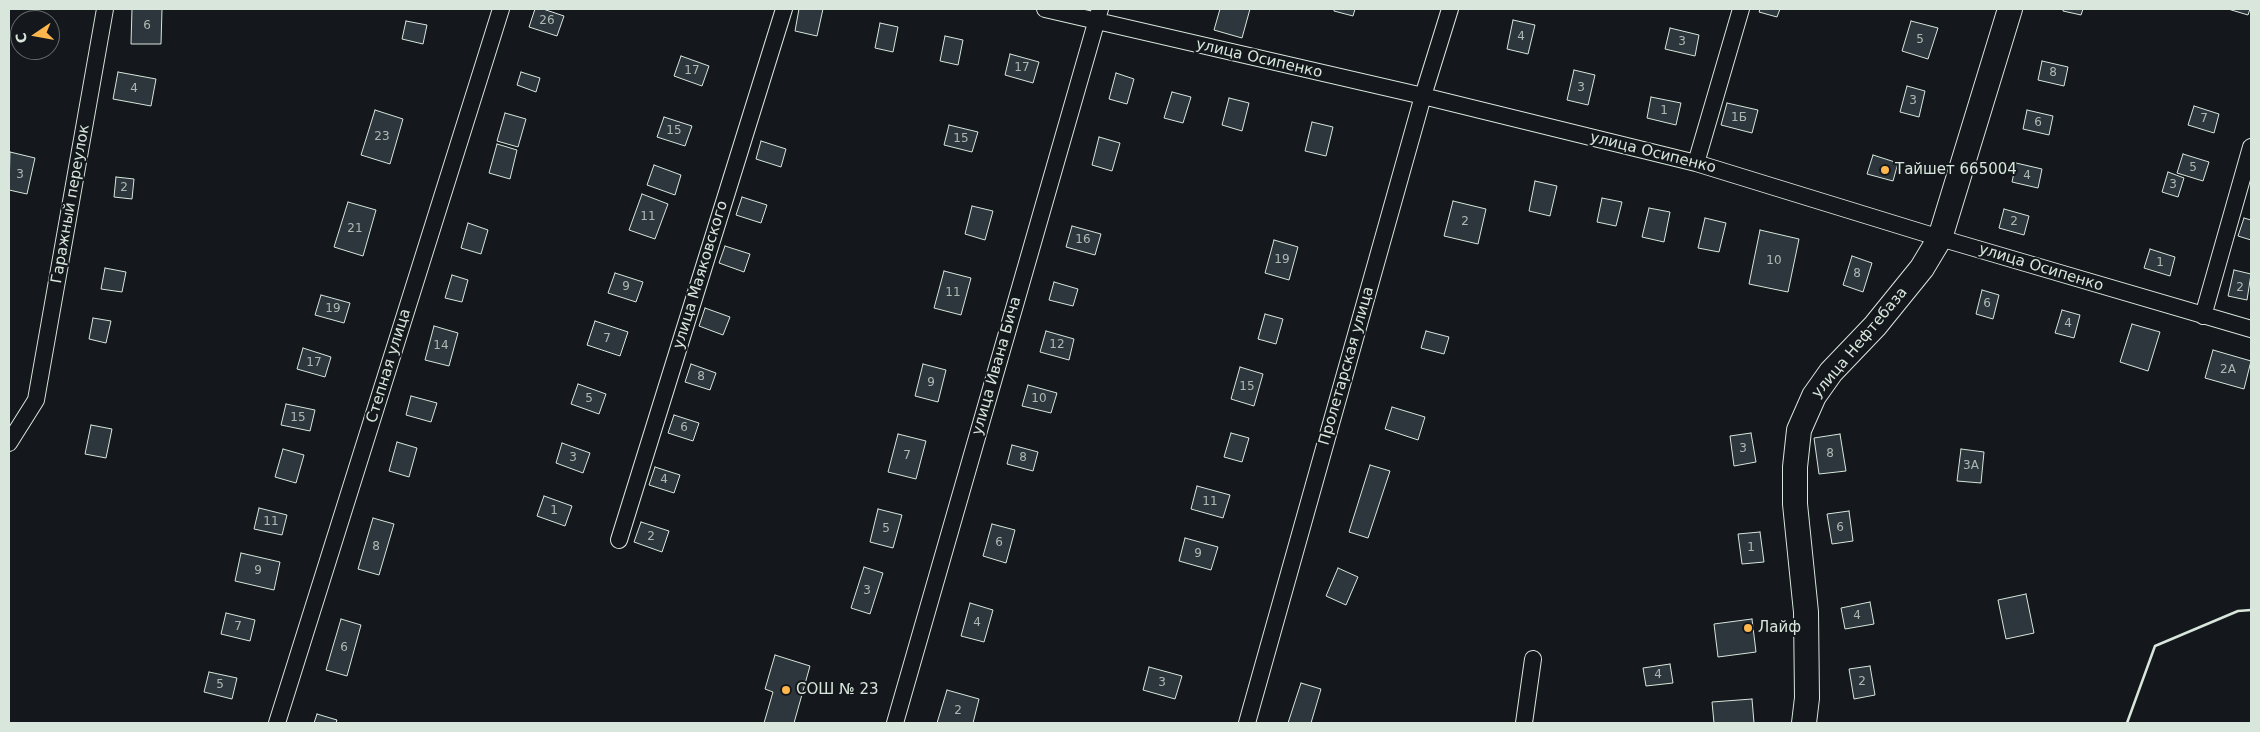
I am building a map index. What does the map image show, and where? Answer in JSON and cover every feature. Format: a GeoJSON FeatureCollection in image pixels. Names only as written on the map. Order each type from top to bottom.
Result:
{"type":"FeatureCollection","features":[{"type":"Feature","properties":{"kind":"main road","name":"улица Нефтебаза"},"geometry":{"type":"LineString","coordinates":[[1804,723],[1807,698],[1806,612],[1795,504],[1794,467],[1799,430],[1814,396],[1831,372],[1875,326],[1922,268],[1940,238],[2010,9]]}},
{"type":"Feature","properties":{"kind":"street","name":"Гаражный переулок"},"geometry":{"type":"LineString","coordinates":[[9,442],[36,400],[105,9]]}},
{"type":"Feature","properties":{"kind":"street","name":"Степная улица"},"geometry":{"type":"LineString","coordinates":[[277,723],[501,9]]}},
{"type":"Feature","properties":{"kind":"street","name":"улица Маяковского"},"geometry":{"type":"LineString","coordinates":[[619,540],[784,9]]}},
{"type":"Feature","properties":{"kind":"street","name":"улица Осипенко"},"geometry":{"type":"LineString","coordinates":[[1046,9],[1098,15],[1696,163],[1940,238],[2251,329]]}},
{"type":"Feature","properties":{"kind":"street","name":"Пролетарская улица"},"geometry":{"type":"LineString","coordinates":[[1247,723],[1423,96],[1450,9]]}},
{"type":"Feature","properties":{"kind":"street"},"geometry":{"type":"LineString","coordinates":[[1696,163],[1741,9]]}},
{"type":"Feature","properties":{"kind":"street","name":"улица Ивана Бича"},"geometry":{"type":"LineString","coordinates":[[895,723],[1098,15]]}},
{"type":"Feature","properties":{"kind":"street"},"geometry":{"type":"LineString","coordinates":[[2203,316],[2251,147]]}},
{"type":"Feature","properties":{"kind":"street"},"geometry":{"type":"LineString","coordinates":[[1524,723],[1533,659]]}},
{"type":"Feature","properties":{"kind":"building"},"geometry":{"type":"Polygon","coordinates":[[[132,9],[162,9],[161,44],[131,44],[132,9]]]}},
{"type":"Feature","properties":{"kind":"building"},"geometry":{"type":"Polygon","coordinates":[[[535,9],[543,9],[564,16],[557,36],[529,27],[535,9]]]}},
{"type":"Feature","properties":{"kind":"building"},"geometry":{"type":"Polygon","coordinates":[[[799,9],[823,9],[817,36],[795,31],[799,9]]]}},
{"type":"Feature","properties":{"kind":"building"},"geometry":{"type":"Polygon","coordinates":[[[1220,9],[1250,9],[1242,38],[1214,30],[1220,9]]]}},
{"type":"Feature","properties":{"kind":"building"},"geometry":{"type":"Polygon","coordinates":[[[1334,9],[1355,9],[1353,16],[1334,11],[1334,9]]]}},
{"type":"Feature","properties":{"kind":"building"},"geometry":{"type":"Polygon","coordinates":[[[1760,9],[1780,9],[1777,17],[1759,12],[1760,9]]]}},
{"type":"Feature","properties":{"kind":"building"},"geometry":{"type":"Polygon","coordinates":[[[2063,9],[2083,9],[2081,15],[2063,11],[2063,9]]]}},
{"type":"Feature","properties":{"kind":"building"},"geometry":{"type":"Polygon","coordinates":[[[2228,9],[2250,9],[2248,15],[2228,9]]]}},
{"type":"Feature","properties":{"kind":"building"},"geometry":{"type":"Polygon","coordinates":[[[1513,20],[1535,25],[1528,54],[1507,49],[1513,20]]]}},
{"type":"Feature","properties":{"kind":"building"},"geometry":{"type":"Polygon","coordinates":[[[406,21],[427,25],[423,44],[402,39],[406,21]]]}},
{"type":"Feature","properties":{"kind":"building"},"geometry":{"type":"Polygon","coordinates":[[[1911,21],[1938,28],[1928,59],[1902,51],[1911,21]]]}},
{"type":"Feature","properties":{"kind":"building"},"geometry":{"type":"Polygon","coordinates":[[[880,23],[898,27],[893,52],[875,48],[880,23]]]}},
{"type":"Feature","properties":{"kind":"building"},"geometry":{"type":"Polygon","coordinates":[[[1670,28],[1699,35],[1695,56],[1665,49],[1670,28]]]}},
{"type":"Feature","properties":{"kind":"building"},"geometry":{"type":"Polygon","coordinates":[[[945,36],[963,40],[958,65],[940,61],[945,36]]]}},
{"type":"Feature","properties":{"kind":"building"},"geometry":{"type":"Polygon","coordinates":[[[1010,54],[1039,62],[1033,83],[1005,75],[1010,54]]]}},
{"type":"Feature","properties":{"kind":"building"},"geometry":{"type":"Polygon","coordinates":[[[681,56],[709,66],[702,86],[674,76],[681,56]]]}},
{"type":"Feature","properties":{"kind":"building"},"geometry":{"type":"Polygon","coordinates":[[[2042,61],[2068,67],[2064,86],[2038,80],[2042,61]]]}},
{"type":"Feature","properties":{"kind":"building"},"geometry":{"type":"Polygon","coordinates":[[[1574,70],[1595,75],[1588,105],[1567,100],[1574,70]]]}},
{"type":"Feature","properties":{"kind":"building"},"geometry":{"type":"Polygon","coordinates":[[[118,72],[156,79],[151,106],[113,99],[118,72]]]}},
{"type":"Feature","properties":{"kind":"building"},"geometry":{"type":"Polygon","coordinates":[[[521,72],[540,78],[536,92],[517,85],[521,72]]]}},
{"type":"Feature","properties":{"kind":"building"},"geometry":{"type":"Polygon","coordinates":[[[1116,73],[1134,79],[1127,104],[1109,99],[1116,73]]]}},
{"type":"Feature","properties":{"kind":"building"},"geometry":{"type":"Polygon","coordinates":[[[1907,86],[1925,91],[1919,117],[1900,112],[1907,86]]]}},
{"type":"Feature","properties":{"kind":"building"},"geometry":{"type":"Polygon","coordinates":[[[1172,92],[1191,97],[1183,123],[1164,118],[1172,92]]]}},
{"type":"Feature","properties":{"kind":"building"},"geometry":{"type":"Polygon","coordinates":[[[1651,97],[1681,103],[1676,125],[1647,118],[1651,97]]]}},
{"type":"Feature","properties":{"kind":"building"},"geometry":{"type":"Polygon","coordinates":[[[1229,98],[1249,103],[1242,131],[1222,125],[1229,98]]]}},
{"type":"Feature","properties":{"kind":"building"},"geometry":{"type":"Polygon","coordinates":[[[1727,103],[1758,110],[1752,133],[1721,125],[1727,103]]]}},
{"type":"Feature","properties":{"kind":"building"},"geometry":{"type":"Polygon","coordinates":[[[2194,106],[2219,114],[2214,133],[2188,125],[2194,106]]]}},
{"type":"Feature","properties":{"kind":"building"},"geometry":{"type":"Polygon","coordinates":[[[375,110],[403,119],[390,164],[361,155],[375,110]]]}},
{"type":"Feature","properties":{"kind":"building"},"geometry":{"type":"Polygon","coordinates":[[[2027,110],[2053,116],[2049,135],[2023,129],[2027,110]]]}},
{"type":"Feature","properties":{"kind":"building"},"geometry":{"type":"Polygon","coordinates":[[[505,113],[526,119],[518,147],[497,141],[505,113]]]}},
{"type":"Feature","properties":{"kind":"building"},"geometry":{"type":"Polygon","coordinates":[[[664,117],[692,126],[685,146],[657,137],[664,117]]]}},
{"type":"Feature","properties":{"kind":"building"},"geometry":{"type":"Polygon","coordinates":[[[1312,122],[1333,127],[1326,156],[1305,151],[1312,122]]]}},
{"type":"Feature","properties":{"kind":"building"},"geometry":{"type":"Polygon","coordinates":[[[949,125],[978,132],[972,152],[944,145],[949,125]]]}},
{"type":"Feature","properties":{"kind":"building"},"geometry":{"type":"Polygon","coordinates":[[[1099,137],[1120,143],[1112,171],[1092,165],[1099,137]]]}},
{"type":"Feature","properties":{"kind":"building"},"geometry":{"type":"Polygon","coordinates":[[[761,141],[786,149],[781,167],[756,159],[761,141]]]}},
{"type":"Feature","properties":{"kind":"building"},"geometry":{"type":"Polygon","coordinates":[[[497,144],[517,150],[510,179],[489,173],[497,144]]]}},
{"type":"Feature","properties":{"kind":"building"},"geometry":{"type":"Polygon","coordinates":[[[10,152],[35,158],[27,194],[9,190],[10,152]]]}},
{"type":"Feature","properties":{"kind":"building"},"geometry":{"type":"Polygon","coordinates":[[[2183,154],[2209,162],[2203,181],[2177,173],[2183,154]]]}},
{"type":"Feature","properties":{"kind":"building"},"geometry":{"type":"Polygon","coordinates":[[[1873,155],[1898,163],[1893,181],[1867,174],[1873,155]]]}},
{"type":"Feature","properties":{"kind":"building"},"geometry":{"type":"Polygon","coordinates":[[[2016,163],[2042,169],[2038,188],[2012,182],[2016,163]]]}},
{"type":"Feature","properties":{"kind":"building"},"geometry":{"type":"Polygon","coordinates":[[[654,165],[681,175],[675,195],[647,185],[654,165]]]}},
{"type":"Feature","properties":{"kind":"building"},"geometry":{"type":"Polygon","coordinates":[[[2168,172],[2184,178],[2178,197],[2162,192],[2168,172]]]}},
{"type":"Feature","properties":{"kind":"building"},"geometry":{"type":"Polygon","coordinates":[[[116,177],[134,179],[132,199],[114,197],[116,177]]]}},
{"type":"Feature","properties":{"kind":"building"},"geometry":{"type":"Polygon","coordinates":[[[1535,181],[1557,186],[1550,216],[1529,211],[1535,181]]]}},
{"type":"Feature","properties":{"kind":"building"},"geometry":{"type":"Polygon","coordinates":[[[642,194],[668,204],[655,239],[629,230],[642,194]]]}},
{"type":"Feature","properties":{"kind":"building"},"geometry":{"type":"Polygon","coordinates":[[[742,197],[767,205],[761,223],[736,215],[742,197]]]}},
{"type":"Feature","properties":{"kind":"building"},"geometry":{"type":"Polygon","coordinates":[[[1602,198],[1622,202],[1616,226],[1597,222],[1602,198]]]}},
{"type":"Feature","properties":{"kind":"building"},"geometry":{"type":"Polygon","coordinates":[[[1453,201],[1486,209],[1478,244],[1444,236],[1453,201]]]}},
{"type":"Feature","properties":{"kind":"building"},"geometry":{"type":"Polygon","coordinates":[[[348,202],[376,210],[363,256],[334,247],[348,202]]]}},
{"type":"Feature","properties":{"kind":"building"},"geometry":{"type":"Polygon","coordinates":[[[972,206],[993,211],[985,240],[965,234],[972,206]]]}},
{"type":"Feature","properties":{"kind":"building"},"geometry":{"type":"Polygon","coordinates":[[[1649,208],[1670,212],[1664,242],[1642,237],[1649,208]]]}},
{"type":"Feature","properties":{"kind":"building"},"geometry":{"type":"Polygon","coordinates":[[[2004,209],[2029,216],[2024,235],[1999,228],[2004,209]]]}},
{"type":"Feature","properties":{"kind":"building"},"geometry":{"type":"Polygon","coordinates":[[[1705,218],[1726,223],[1719,252],[1698,248],[1705,218]]]}},
{"type":"Feature","properties":{"kind":"building"},"geometry":{"type":"Polygon","coordinates":[[[2244,218],[2251,220],[2251,240],[2238,236],[2244,218]]]}},
{"type":"Feature","properties":{"kind":"building"},"geometry":{"type":"Polygon","coordinates":[[[468,223],[488,230],[481,254],[461,248],[468,223]]]}},
{"type":"Feature","properties":{"kind":"building"},"geometry":{"type":"Polygon","coordinates":[[[1072,226],[1101,234],[1095,255],[1066,247],[1072,226]]]}},
{"type":"Feature","properties":{"kind":"building"},"geometry":{"type":"Polygon","coordinates":[[[1760,230],[1799,239],[1788,292],[1749,284],[1760,230]]]}},
{"type":"Feature","properties":{"kind":"building"},"geometry":{"type":"Polygon","coordinates":[[[1274,240],[1298,247],[1289,280],[1265,273],[1274,240]]]}},
{"type":"Feature","properties":{"kind":"building"},"geometry":{"type":"Polygon","coordinates":[[[725,246],[750,254],[744,272],[719,263],[725,246]]]}},
{"type":"Feature","properties":{"kind":"building"},"geometry":{"type":"Polygon","coordinates":[[[2150,249],[2175,257],[2170,276],[2144,268],[2150,249]]]}},
{"type":"Feature","properties":{"kind":"building"},"geometry":{"type":"Polygon","coordinates":[[[1852,256],[1872,263],[1863,292],[1843,285],[1852,256]]]}},
{"type":"Feature","properties":{"kind":"building"},"geometry":{"type":"Polygon","coordinates":[[[105,268],[126,272],[122,292],[101,289],[105,268]]]}},
{"type":"Feature","properties":{"kind":"building"},"geometry":{"type":"Polygon","coordinates":[[[2234,270],[2251,274],[2247,300],[2228,296],[2234,270]]]}},
{"type":"Feature","properties":{"kind":"building"},"geometry":{"type":"Polygon","coordinates":[[[944,271],[971,278],[961,315],[934,308],[944,271]]]}},
{"type":"Feature","properties":{"kind":"building"},"geometry":{"type":"Polygon","coordinates":[[[615,273],[643,282],[636,302],[608,293],[615,273]]]}},
{"type":"Feature","properties":{"kind":"building"},"geometry":{"type":"Polygon","coordinates":[[[452,275],[468,280],[462,302],[445,298],[452,275]]]}},
{"type":"Feature","properties":{"kind":"building"},"geometry":{"type":"Polygon","coordinates":[[[1054,282],[1078,289],[1073,306],[1049,300],[1054,282]]]}},
{"type":"Feature","properties":{"kind":"building"},"geometry":{"type":"Polygon","coordinates":[[[1982,290],[1999,295],[1993,319],[1976,314],[1982,290]]]}},
{"type":"Feature","properties":{"kind":"building"},"geometry":{"type":"Polygon","coordinates":[[[321,295],[350,303],[344,323],[315,315],[321,295]]]}},
{"type":"Feature","properties":{"kind":"building"},"geometry":{"type":"Polygon","coordinates":[[[705,308],[730,317],[723,335],[699,326],[705,308]]]}},
{"type":"Feature","properties":{"kind":"building"},"geometry":{"type":"Polygon","coordinates":[[[2062,310],[2080,315],[2074,338],[2055,333],[2062,310]]]}},
{"type":"Feature","properties":{"kind":"building"},"geometry":{"type":"Polygon","coordinates":[[[1265,314],[1283,319],[1276,344],[1258,339],[1265,314]]]}},
{"type":"Feature","properties":{"kind":"building"},"geometry":{"type":"Polygon","coordinates":[[[93,318],[111,321],[106,343],[89,339],[93,318]]]}},
{"type":"Feature","properties":{"kind":"building"},"geometry":{"type":"Polygon","coordinates":[[[595,321],[628,332],[620,356],[587,345],[595,321]]]}},
{"type":"Feature","properties":{"kind":"building"},"geometry":{"type":"Polygon","coordinates":[[[2132,324],[2160,332],[2148,371],[2120,362],[2132,324]]]}},
{"type":"Feature","properties":{"kind":"building"},"geometry":{"type":"Polygon","coordinates":[[[434,326],[458,333],[449,366],[425,360],[434,326]]]}},
{"type":"Feature","properties":{"kind":"building"},"geometry":{"type":"Polygon","coordinates":[[[1046,331],[1074,339],[1069,360],[1040,352],[1046,331]]]}},
{"type":"Feature","properties":{"kind":"building"},"geometry":{"type":"Polygon","coordinates":[[[1426,331],[1449,337],[1444,354],[1421,348],[1426,331]]]}},
{"type":"Feature","properties":{"kind":"building"},"geometry":{"type":"Polygon","coordinates":[[[303,348],[331,357],[325,377],[297,369],[303,348]]]}},
{"type":"Feature","properties":{"kind":"building"},"geometry":{"type":"Polygon","coordinates":[[[2213,350],[2251,361],[2244,389],[2205,378],[2213,350]]]}},
{"type":"Feature","properties":{"kind":"building"},"geometry":{"type":"Polygon","coordinates":[[[691,364],[716,373],[710,390],[685,382],[691,364]]]}},
{"type":"Feature","properties":{"kind":"building"},"geometry":{"type":"Polygon","coordinates":[[[923,364],[946,370],[938,402],[915,396],[923,364]]]}},
{"type":"Feature","properties":{"kind":"building"},"geometry":{"type":"Polygon","coordinates":[[[1240,367],[1263,374],[1254,406],[1231,399],[1240,367]]]}},
{"type":"Feature","properties":{"kind":"building"},"geometry":{"type":"Polygon","coordinates":[[[578,384],[606,394],[599,414],[571,404],[578,384]]]}},
{"type":"Feature","properties":{"kind":"building"},"geometry":{"type":"Polygon","coordinates":[[[1028,385],[1057,393],[1051,413],[1022,406],[1028,385]]]}},
{"type":"Feature","properties":{"kind":"building"},"geometry":{"type":"Polygon","coordinates":[[[411,396],[437,403],[431,422],[406,415],[411,396]]]}},
{"type":"Feature","properties":{"kind":"building"},"geometry":{"type":"Polygon","coordinates":[[[286,404],[315,410],[310,431],[281,425],[286,404]]]}},
{"type":"Feature","properties":{"kind":"building"},"geometry":{"type":"Polygon","coordinates":[[[1392,407],[1425,417],[1418,440],[1385,429],[1392,407]]]}},
{"type":"Feature","properties":{"kind":"building"},"geometry":{"type":"Polygon","coordinates":[[[674,415],[699,423],[693,441],[668,433],[674,415]]]}},
{"type":"Feature","properties":{"kind":"building"},"geometry":{"type":"Polygon","coordinates":[[[91,425],[112,429],[106,458],[85,454],[91,425]]]}},
{"type":"Feature","properties":{"kind":"building"},"geometry":{"type":"Polygon","coordinates":[[[1231,433],[1249,438],[1242,462],[1224,457],[1231,433]]]}},
{"type":"Feature","properties":{"kind":"building"},"geometry":{"type":"Polygon","coordinates":[[[1751,433],[1756,462],[1734,466],[1730,436],[1751,433]]]}},
{"type":"Feature","properties":{"kind":"building"},"geometry":{"type":"Polygon","coordinates":[[[898,434],[926,441],[916,479],[888,472],[898,434]]]}},
{"type":"Feature","properties":{"kind":"building"},"geometry":{"type":"Polygon","coordinates":[[[1840,434],[1846,471],[1819,474],[1814,438],[1840,434]]]}},
{"type":"Feature","properties":{"kind":"building"},"geometry":{"type":"Polygon","coordinates":[[[397,442],[417,448],[409,477],[389,471],[397,442]]]}},
{"type":"Feature","properties":{"kind":"building"},"geometry":{"type":"Polygon","coordinates":[[[562,443],[590,453],[583,473],[556,463],[562,443]]]}},
{"type":"Feature","properties":{"kind":"building"},"geometry":{"type":"Polygon","coordinates":[[[1012,445],[1038,452],[1033,471],[1007,464],[1012,445]]]}},
{"type":"Feature","properties":{"kind":"building"},"geometry":{"type":"Polygon","coordinates":[[[283,449],[304,455],[296,483],[275,477],[283,449]]]}},
{"type":"Feature","properties":{"kind":"building"},"geometry":{"type":"Polygon","coordinates":[[[1961,449],[1984,452],[1981,483],[1957,481],[1961,449]]]}},
{"type":"Feature","properties":{"kind":"building"},"geometry":{"type":"Polygon","coordinates":[[[1370,465],[1390,471],[1368,538],[1349,532],[1370,465]]]}},
{"type":"Feature","properties":{"kind":"building"},"geometry":{"type":"Polygon","coordinates":[[[655,467],[680,475],[674,493],[649,485],[655,467]]]}},
{"type":"Feature","properties":{"kind":"building"},"geometry":{"type":"Polygon","coordinates":[[[1197,486],[1230,495],[1223,518],[1191,509],[1197,486]]]}},
{"type":"Feature","properties":{"kind":"building"},"geometry":{"type":"Polygon","coordinates":[[[544,496],[572,506],[565,526],[537,516],[544,496]]]}},
{"type":"Feature","properties":{"kind":"building"},"geometry":{"type":"Polygon","coordinates":[[[259,508],[287,515],[282,535],[254,529],[259,508]]]}},
{"type":"Feature","properties":{"kind":"building"},"geometry":{"type":"Polygon","coordinates":[[[878,509],[902,515],[893,548],[870,542],[878,509]]]}},
{"type":"Feature","properties":{"kind":"building"},"geometry":{"type":"Polygon","coordinates":[[[1849,511],[1853,541],[1832,544],[1827,514],[1849,511]]]}},
{"type":"Feature","properties":{"kind":"building"},"geometry":{"type":"Polygon","coordinates":[[[373,518],[394,524],[379,575],[358,569],[373,518]]]}},
{"type":"Feature","properties":{"kind":"building"},"geometry":{"type":"Polygon","coordinates":[[[641,522],[669,531],[662,552],[634,542],[641,522]]]}},
{"type":"Feature","properties":{"kind":"building"},"geometry":{"type":"Polygon","coordinates":[[[992,524],[1015,530],[1006,563],[983,556],[992,524]]]}},
{"type":"Feature","properties":{"kind":"building"},"geometry":{"type":"Polygon","coordinates":[[[1760,532],[1764,562],[1742,564],[1738,534],[1760,532]]]}},
{"type":"Feature","properties":{"kind":"building"},"geometry":{"type":"Polygon","coordinates":[[[1185,538],[1218,547],[1211,570],[1179,561],[1185,538]]]}},
{"type":"Feature","properties":{"kind":"building"},"geometry":{"type":"Polygon","coordinates":[[[241,553],[280,562],[274,590],[235,581],[241,553]]]}},
{"type":"Feature","properties":{"kind":"building"},"geometry":{"type":"Polygon","coordinates":[[[864,567],[883,573],[870,614],[851,608],[864,567]]]}},
{"type":"Feature","properties":{"kind":"building"},"geometry":{"type":"Polygon","coordinates":[[[1338,568],[1358,577],[1346,605],[1326,596],[1338,568]]]}},
{"type":"Feature","properties":{"kind":"building"},"geometry":{"type":"Polygon","coordinates":[[[2026,594],[2034,633],[2006,639],[1998,600],[2026,594]]]}},
{"type":"Feature","properties":{"kind":"building"},"geometry":{"type":"Polygon","coordinates":[[[1870,602],[1874,624],[1845,629],[1841,608],[1870,602]]]}},
{"type":"Feature","properties":{"kind":"building"},"geometry":{"type":"Polygon","coordinates":[[[970,603],[993,610],[984,642],[961,636],[970,603]]]}},
{"type":"Feature","properties":{"kind":"building"},"geometry":{"type":"Polygon","coordinates":[[[226,613],[255,620],[250,641],[221,634],[226,613]]]}},
{"type":"Feature","properties":{"kind":"building"},"geometry":{"type":"Polygon","coordinates":[[[341,619],[361,625],[347,676],[326,670],[341,619]]]}},
{"type":"Feature","properties":{"kind":"building"},"geometry":{"type":"Polygon","coordinates":[[[1752,619],[1756,652],[1718,657],[1714,624],[1752,619]]]}},
{"type":"Feature","properties":{"kind":"building","name":"СОШ № 23"},"geometry":{"type":"Polygon","coordinates":[[[775,655],[810,666],[794,723],[764,723],[773,692],[765,689],[775,655]]]}},
{"type":"Feature","properties":{"kind":"building"},"geometry":{"type":"Polygon","coordinates":[[[1670,664],[1673,683],[1646,686],[1643,668],[1670,664]]]}},
{"type":"Feature","properties":{"kind":"building"},"geometry":{"type":"Polygon","coordinates":[[[1870,666],[1875,695],[1854,699],[1849,669],[1870,666]]]}},
{"type":"Feature","properties":{"kind":"building"},"geometry":{"type":"Polygon","coordinates":[[[1149,667],[1182,676],[1175,699],[1143,690],[1149,667]]]}},
{"type":"Feature","properties":{"kind":"building"},"geometry":{"type":"Polygon","coordinates":[[[209,672],[237,678],[232,699],[204,692],[209,672]]]}},
{"type":"Feature","properties":{"kind":"building"},"geometry":{"type":"Polygon","coordinates":[[[1301,683],[1321,689],[1311,723],[1288,723],[1301,683]]]}},
{"type":"Feature","properties":{"kind":"building"},"geometry":{"type":"Polygon","coordinates":[[[947,690],[979,699],[973,723],[937,723],[947,690]]]}},
{"type":"Feature","properties":{"kind":"building"},"geometry":{"type":"Polygon","coordinates":[[[1752,699],[1754,723],[1714,723],[1712,702],[1752,699]]]}},
{"type":"Feature","properties":{"kind":"building"},"geometry":{"type":"Polygon","coordinates":[[[317,714],[337,720],[336,723],[314,723],[317,714]]]}},
{"type":"Feature","properties":{"kind":"wall"},"geometry":{"type":"LineString","coordinates":[[2127,723],[2155,646],[2238,611],[2251,610]]}},
{"type":"Feature","properties":{"kind":"place","name":"Тайшет 665004"},"geometry":{"type":"Point","coordinates":[1885,170]}},
{"type":"Feature","properties":{"kind":"place","name":"Лайф"},"geometry":{"type":"Point","coordinates":[1748,628]}},
{"type":"Feature","properties":{"kind":"place","name":"СОШ № 23"},"geometry":{"type":"Point","coordinates":[786,690]}}]}
